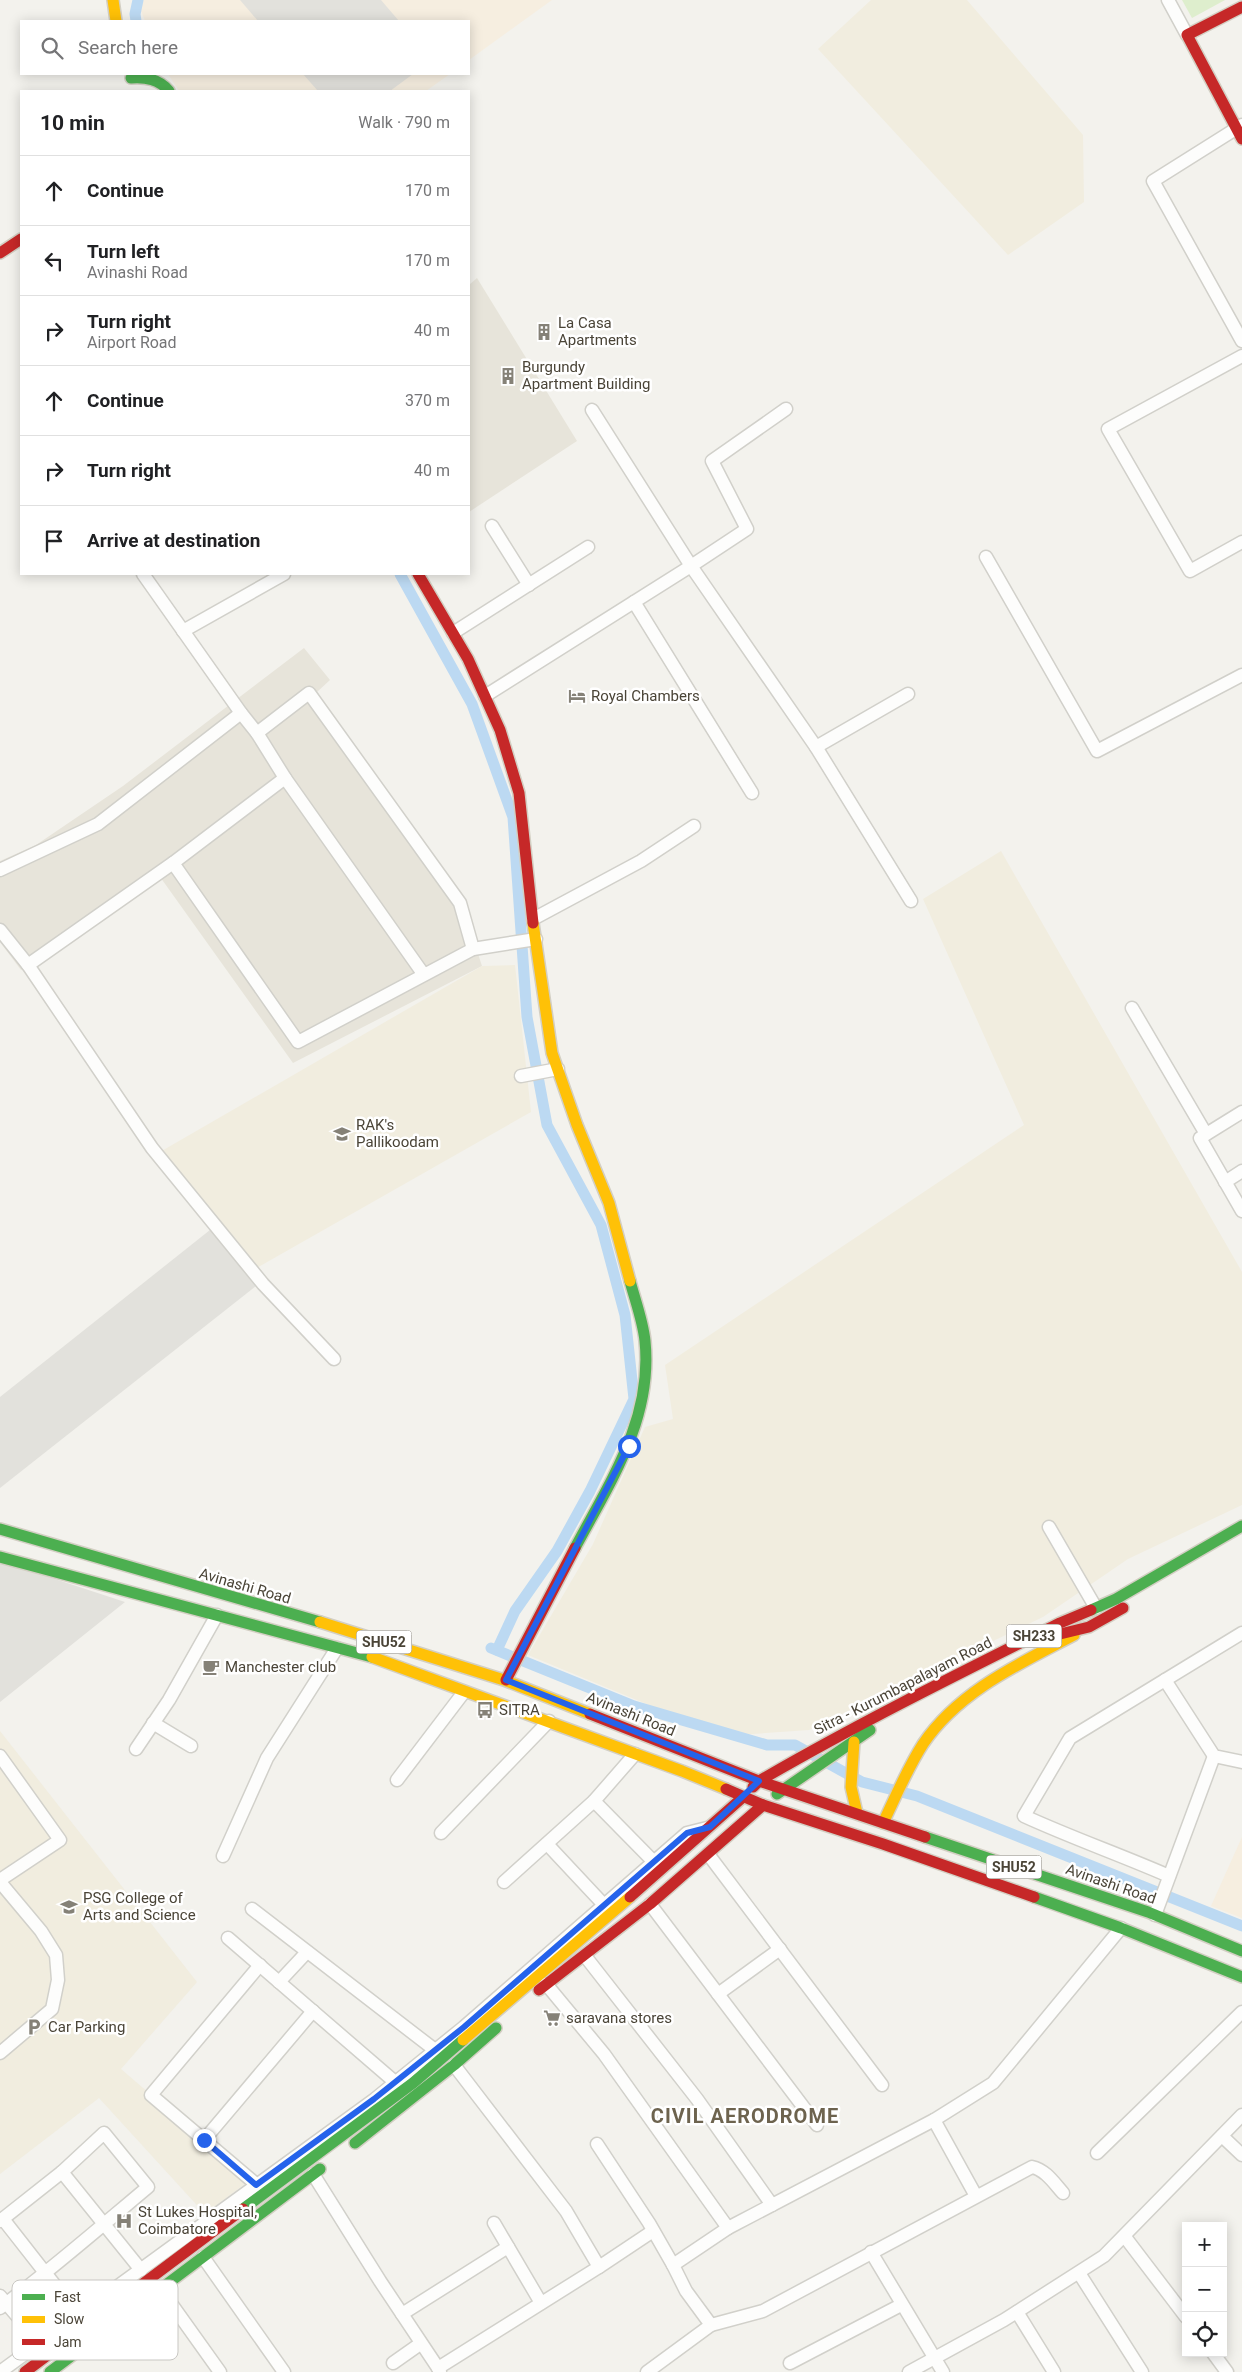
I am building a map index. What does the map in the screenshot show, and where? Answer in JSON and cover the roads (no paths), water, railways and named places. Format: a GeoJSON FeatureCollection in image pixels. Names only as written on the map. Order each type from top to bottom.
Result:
{"type":"FeatureCollection","features":[{"type":"Feature","properties":{"kind":"main road"},"geometry":{"type":"LineString","coordinates":[[113,0],[116,20]]}},
{"type":"Feature","properties":{"kind":"main road"},"geometry":{"type":"LineString","coordinates":[[1240,131],[1187,35],[1242,7]]}},
{"type":"Feature","properties":{"kind":"main road"},"geometry":{"type":"LineString","coordinates":[[130,90],[131,76],[146,77],[167,88]]}},
{"type":"Feature","properties":{"kind":"main road"},"geometry":{"type":"LineString","coordinates":[[0,253],[20,240]]}},
{"type":"Feature","properties":{"kind":"main road"},"geometry":{"type":"LineString","coordinates":[[419,575],[468,659],[500,730],[519,793],[534,939],[552,1053],[577,1125],[608,1203],[645,1340],[644,1391],[629,1446],[523,1644],[506,1680]]}},
{"type":"Feature","properties":{"kind":"main road","name":"Sitra - Kurumbapalayam Road"},"geometry":{"type":"LineString","coordinates":[[150,2280],[354,2129],[413,2083],[672,1862],[759,1781],[824,1743],[1116,1599],[1242,1526]]}},
{"type":"Feature","properties":{"kind":"main road","name":"Avinashi Road"},"geometry":{"type":"LineString","coordinates":[[0,1529],[370,1637],[506,1680],[759,1781],[1153,1914],[1242,1951]]}},
{"type":"Feature","properties":{"kind":"main road","name":"Sitra - Kurumbapalayam Road"},"geometry":{"type":"LineString","coordinates":[[518,2009],[546,1984],[585,1956],[650,1904],[784,1789],[850,1745],[893,1712],[1054,1635],[1092,1625],[1242,1540]]}},
{"type":"Feature","properties":{"kind":"main road","name":"SHU52"},"geometry":{"type":"LineString","coordinates":[[0,1557],[363,1654],[682,1771],[763,1806],[884,1844],[1121,1928],[1242,1977]]}},
{"type":"Feature","properties":{"kind":"main road"},"geometry":{"type":"LineString","coordinates":[[883,1823],[908,1770],[930,1735],[954,1708],[1019,1664],[1092,1625],[1091,1610]]}},
{"type":"Feature","properties":{"kind":"main road"},"geometry":{"type":"LineString","coordinates":[[850,1745],[851,1787],[857,1813]]}},
{"type":"Feature","properties":{"kind":"main road"},"geometry":{"type":"LineString","coordinates":[[1139,1935],[1153,1914]]}},
{"type":"Feature","properties":{"kind":"main road"},"geometry":{"type":"LineString","coordinates":[[344,2151],[454,2065],[504,2022]]}},
{"type":"Feature","properties":{"kind":"main road"},"geometry":{"type":"LineString","coordinates":[[171,2280],[328,2162]]}},
{"type":"Feature","properties":{"kind":"main road","name":"Sitra - Kurumbapalayam Road"},"geometry":{"type":"LineString","coordinates":[[25,2372],[41,2360]]}},
{"type":"Feature","properties":{"kind":"main road"},"geometry":{"type":"LineString","coordinates":[[50,2372],[67,2360]]}},
{"type":"Feature","properties":{"kind":"street"},"geometry":{"type":"LineString","coordinates":[[1168,0],[1187,35]]}},
{"type":"Feature","properties":{"kind":"street"},"geometry":{"type":"LineString","coordinates":[[1240,131],[1153,181],[1242,341]]}},
{"type":"Feature","properties":{"kind":"street"},"geometry":{"type":"LineString","coordinates":[[1242,356],[1108,429],[1190,571],[1242,542]]}},
{"type":"Feature","properties":{"kind":"street"},"geometry":{"type":"LineString","coordinates":[[485,696],[692,566],[747,529],[712,461],[786,409]]}},
{"type":"Feature","properties":{"kind":"street"},"geometry":{"type":"LineString","coordinates":[[592,410],[692,566],[816,747],[912,901]]}},
{"type":"Feature","properties":{"kind":"street"},"geometry":{"type":"LineString","coordinates":[[492,526],[529,585]]}},
{"type":"Feature","properties":{"kind":"street"},"geometry":{"type":"LineString","coordinates":[[452,634],[588,547]]}},
{"type":"Feature","properties":{"kind":"street"},"geometry":{"type":"LineString","coordinates":[[986,556],[1097,751],[1242,675]]}},
{"type":"Feature","properties":{"kind":"street"},"geometry":{"type":"LineString","coordinates":[[144,575],[257,733],[285,778],[424,975]]}},
{"type":"Feature","properties":{"kind":"street"},"geometry":{"type":"LineString","coordinates":[[183,631],[282,575]]}},
{"type":"Feature","properties":{"kind":"street"},"geometry":{"type":"LineString","coordinates":[[634,602],[752,793]]}},
{"type":"Feature","properties":{"kind":"street"},"geometry":{"type":"LineString","coordinates":[[257,733],[309,693],[460,903],[472,949]]}},
{"type":"Feature","properties":{"kind":"street"},"geometry":{"type":"LineString","coordinates":[[816,747],[908,694]]}},
{"type":"Feature","properties":{"kind":"street"},"geometry":{"type":"LineString","coordinates":[[0,870],[98,824],[241,713]]}},
{"type":"Feature","properties":{"kind":"street"},"geometry":{"type":"LineString","coordinates":[[28,965],[172,863],[285,778]]}},
{"type":"Feature","properties":{"kind":"street"},"geometry":{"type":"LineString","coordinates":[[533,919],[641,861],[694,826]]}},
{"type":"Feature","properties":{"kind":"street"},"geometry":{"type":"LineString","coordinates":[[172,863],[298,1042],[472,949],[534,939]]}},
{"type":"Feature","properties":{"kind":"street"},"geometry":{"type":"LineString","coordinates":[[0,930],[28,965],[152,1148],[263,1284],[334,1358]]}},
{"type":"Feature","properties":{"kind":"street"},"geometry":{"type":"LineString","coordinates":[[1132,1008],[1206,1134]]}},
{"type":"Feature","properties":{"kind":"street"},"geometry":{"type":"LineString","coordinates":[[525,1076],[558,1069]]}},
{"type":"Feature","properties":{"kind":"street"},"geometry":{"type":"LineString","coordinates":[[1242,1112],[1200,1138],[1242,1211]]}},
{"type":"Feature","properties":{"kind":"street"},"geometry":{"type":"LineString","coordinates":[[1225,1182],[1242,1171]]}},
{"type":"Feature","properties":{"kind":"street"},"geometry":{"type":"LineString","coordinates":[[1049,1527],[1091,1610]]}},
{"type":"Feature","properties":{"kind":"street"},"geometry":{"type":"LineString","coordinates":[[136,1748],[169,1700],[217,1615]]}},
{"type":"Feature","properties":{"kind":"street"},"geometry":{"type":"LineString","coordinates":[[1169,1877],[1024,1816],[1070,1738],[1242,1633]]}},
{"type":"Feature","properties":{"kind":"street"},"geometry":{"type":"LineString","coordinates":[[224,1856],[267,1758],[337,1648]]}},
{"type":"Feature","properties":{"kind":"street"},"geometry":{"type":"LineString","coordinates":[[1165,1680],[1214,1756],[1242,1762]]}},
{"type":"Feature","properties":{"kind":"street"},"geometry":{"type":"LineString","coordinates":[[397,1780],[464,1692]]}},
{"type":"Feature","properties":{"kind":"street"},"geometry":{"type":"LineString","coordinates":[[441,1833],[549,1721]]}},
{"type":"Feature","properties":{"kind":"street"},"geometry":{"type":"LineString","coordinates":[[153,1723],[191,1746]]}},
{"type":"Feature","properties":{"kind":"street"},"geometry":{"type":"LineString","coordinates":[[504,1882],[594,1801],[635,1754]]}},
{"type":"Feature","properties":{"kind":"street"},"geometry":{"type":"LineString","coordinates":[[0,1756],[60,1840],[0,1881],[41,1930],[56,1955],[58,1980],[52,2010],[0,2053]]}},
{"type":"Feature","properties":{"kind":"street"},"geometry":{"type":"LineString","coordinates":[[1153,1914],[1169,1877],[1214,1756]]}},
{"type":"Feature","properties":{"kind":"street"},"geometry":{"type":"LineString","coordinates":[[594,1801],[654,1862]]}},
{"type":"Feature","properties":{"kind":"street"},"geometry":{"type":"LineString","coordinates":[[127,2280],[395,2082],[605,1906],[687,1833],[710,1827]]}},
{"type":"Feature","properties":{"kind":"street"},"geometry":{"type":"LineString","coordinates":[[547,1844],[605,1906]]}},
{"type":"Feature","properties":{"kind":"street"},"geometry":{"type":"LineString","coordinates":[[708,1854],[882,2085]]}},
{"type":"Feature","properties":{"kind":"street"},"geometry":{"type":"LineString","coordinates":[[650,1904],[817,2125]]}},
{"type":"Feature","properties":{"kind":"street"},"geometry":{"type":"LineString","coordinates":[[252,1909],[435,2050]]}},
{"type":"Feature","properties":{"kind":"street"},"geometry":{"type":"LineString","coordinates":[[672,2265],[728,2228],[934,2120],[993,2083],[1121,1928]]}},
{"type":"Feature","properties":{"kind":"street"},"geometry":{"type":"LineString","coordinates":[[228,1938],[395,2082]]}},
{"type":"Feature","properties":{"kind":"street"},"geometry":{"type":"LineString","coordinates":[[718,1994],[780,1949]]}},
{"type":"Feature","properties":{"kind":"street"},"geometry":{"type":"LineString","coordinates":[[280,1982],[307,1952]]}},
{"type":"Feature","properties":{"kind":"street"},"geometry":{"type":"LineString","coordinates":[[585,1956],[697,2099],[772,2205]]}},
{"type":"Feature","properties":{"kind":"street"},"geometry":{"type":"LineString","coordinates":[[256,2185],[151,2096],[260,1965]]}},
{"type":"Feature","properties":{"kind":"street"},"geometry":{"type":"LineString","coordinates":[[546,1984],[610,2062],[728,2228]]}},
{"type":"Feature","properties":{"kind":"street"},"geometry":{"type":"LineString","coordinates":[[204,2140],[313,2011]]}},
{"type":"Feature","properties":{"kind":"street"},"geometry":{"type":"LineString","coordinates":[[1097,2153],[1242,2012]]}},
{"type":"Feature","properties":{"kind":"street"},"geometry":{"type":"LineString","coordinates":[[454,2065],[566,2211],[599,2267]]}},
{"type":"Feature","properties":{"kind":"street"},"geometry":{"type":"LineString","coordinates":[[909,2372],[1016,2312],[1104,2256],[1242,2115]]}},
{"type":"Feature","properties":{"kind":"street"},"geometry":{"type":"LineString","coordinates":[[934,2120],[976,2196]]}},
{"type":"Feature","properties":{"kind":"street"},"geometry":{"type":"LineString","coordinates":[[35,2280],[45,2273],[148,2187],[104,2133],[62,2172],[2,2220],[45,2273],[50,2280]]}},
{"type":"Feature","properties":{"kind":"street"},"geometry":{"type":"LineString","coordinates":[[1222,2136],[1242,2155]]}},
{"type":"Feature","properties":{"kind":"street"},"geometry":{"type":"LineString","coordinates":[[597,2144],[653,2231],[686,2291],[711,2325]]}},
{"type":"Feature","properties":{"kind":"street"},"geometry":{"type":"LineString","coordinates":[[647,2372],[711,2325],[763,2311],[1032,2167],[1047,2174],[1063,2193]]}},
{"type":"Feature","properties":{"kind":"street"},"geometry":{"type":"LineString","coordinates":[[62,2172],[141,2270]]}},
{"type":"Feature","properties":{"kind":"street"},"geometry":{"type":"LineString","coordinates":[[313,2174],[420,2344],[439,2370],[653,2231]]}},
{"type":"Feature","properties":{"kind":"street"},"geometry":{"type":"LineString","coordinates":[[494,2224],[541,2303]]}},
{"type":"Feature","properties":{"kind":"street"},"geometry":{"type":"LineString","coordinates":[[1124,2237],[1182,2312]]}},
{"type":"Feature","properties":{"kind":"street"},"geometry":{"type":"LineString","coordinates":[[402,2314],[508,2247]]}},
{"type":"Feature","properties":{"kind":"street"},"geometry":{"type":"LineString","coordinates":[[871,2252],[901,2305],[943,2372]]}},
{"type":"Feature","properties":{"kind":"street"},"geometry":{"type":"LineString","coordinates":[[203,2257],[284,2372]]}},
{"type":"Feature","properties":{"kind":"street"},"geometry":{"type":"LineString","coordinates":[[1078,2273],[1142,2372]]}},
{"type":"Feature","properties":{"kind":"street"},"geometry":{"type":"LineString","coordinates":[[2,2302],[12,2313]]}},
{"type":"Feature","properties":{"kind":"street"},"geometry":{"type":"LineString","coordinates":[[790,2364],[901,2305]]}},
{"type":"Feature","properties":{"kind":"street"},"geometry":{"type":"LineString","coordinates":[[1016,2312],[1054,2372]]}},
{"type":"Feature","properties":{"kind":"street"},"geometry":{"type":"LineString","coordinates":[[178,2313],[220,2372]]}},
{"type":"Feature","properties":{"kind":"street"},"geometry":{"type":"LineString","coordinates":[[393,2363],[420,2344]]}},
{"type":"Feature","properties":{"kind":"street"},"geometry":{"type":"LineString","coordinates":[[1216,2357],[1227,2372]]}},
{"type":"Feature","properties":{"kind":"street"},"geometry":{"type":"LineString","coordinates":[[0,2372],[18,2360]]}},
{"type":"Feature","properties":{"kind":"waterway"},"geometry":{"type":"LineString","coordinates":[[136,20],[138,0]]}},
{"type":"Feature","properties":{"kind":"waterway"},"geometry":{"type":"LineString","coordinates":[[401,575],[472,704],[513,817],[527,1017],[547,1125],[601,1225],[625,1315],[634,1399],[590,1491],[557,1551],[515,1611],[497,1650]]}},
{"type":"Feature","properties":{"kind":"waterway"},"geometry":{"type":"LineString","coordinates":[[491,1648],[634,1706],[767,1745],[795,1745],[862,1782],[917,1796],[1242,1926]]}},
{"type":"Feature","properties":{"kind":"place","name":"La Casa Apartments"},"geometry":{"type":"Point","coordinates":[544,332]}},
{"type":"Feature","properties":{"kind":"place","name":"Burgundy Apartment Building"},"geometry":{"type":"Point","coordinates":[508,376]}},
{"type":"Feature","properties":{"kind":"place","name":"Royal Chambers"},"geometry":{"type":"Point","coordinates":[577,696]}},
{"type":"Feature","properties":{"kind":"place","name":"RAK's Pallikoodam"},"geometry":{"type":"Point","coordinates":[342,1134]}},
{"type":"Feature","properties":{"kind":"place","name":"Manchester club"},"geometry":{"type":"Point","coordinates":[211,1667]}},
{"type":"Feature","properties":{"kind":"place","name":"SITRA"},"geometry":{"type":"Point","coordinates":[485,1710]}},
{"type":"Feature","properties":{"kind":"place","name":"PSG College of Arts and Science"},"geometry":{"type":"Point","coordinates":[69,1907]}},
{"type":"Feature","properties":{"kind":"place","name":"saravana stores"},"geometry":{"type":"Point","coordinates":[552,2018]}},
{"type":"Feature","properties":{"kind":"place","name":"Car Parking"},"geometry":{"type":"Point","coordinates":[34,2027]}},
{"type":"Feature","properties":{"kind":"place","name":"St Lukes Hospital, Coimbatore"},"geometry":{"type":"Point","coordinates":[124,2221]}},
{"type":"Feature","properties":{"kind":"district","name":"CIVIL AERODROME"},"geometry":{"type":"Point","coordinates":[745,2116]}}]}
